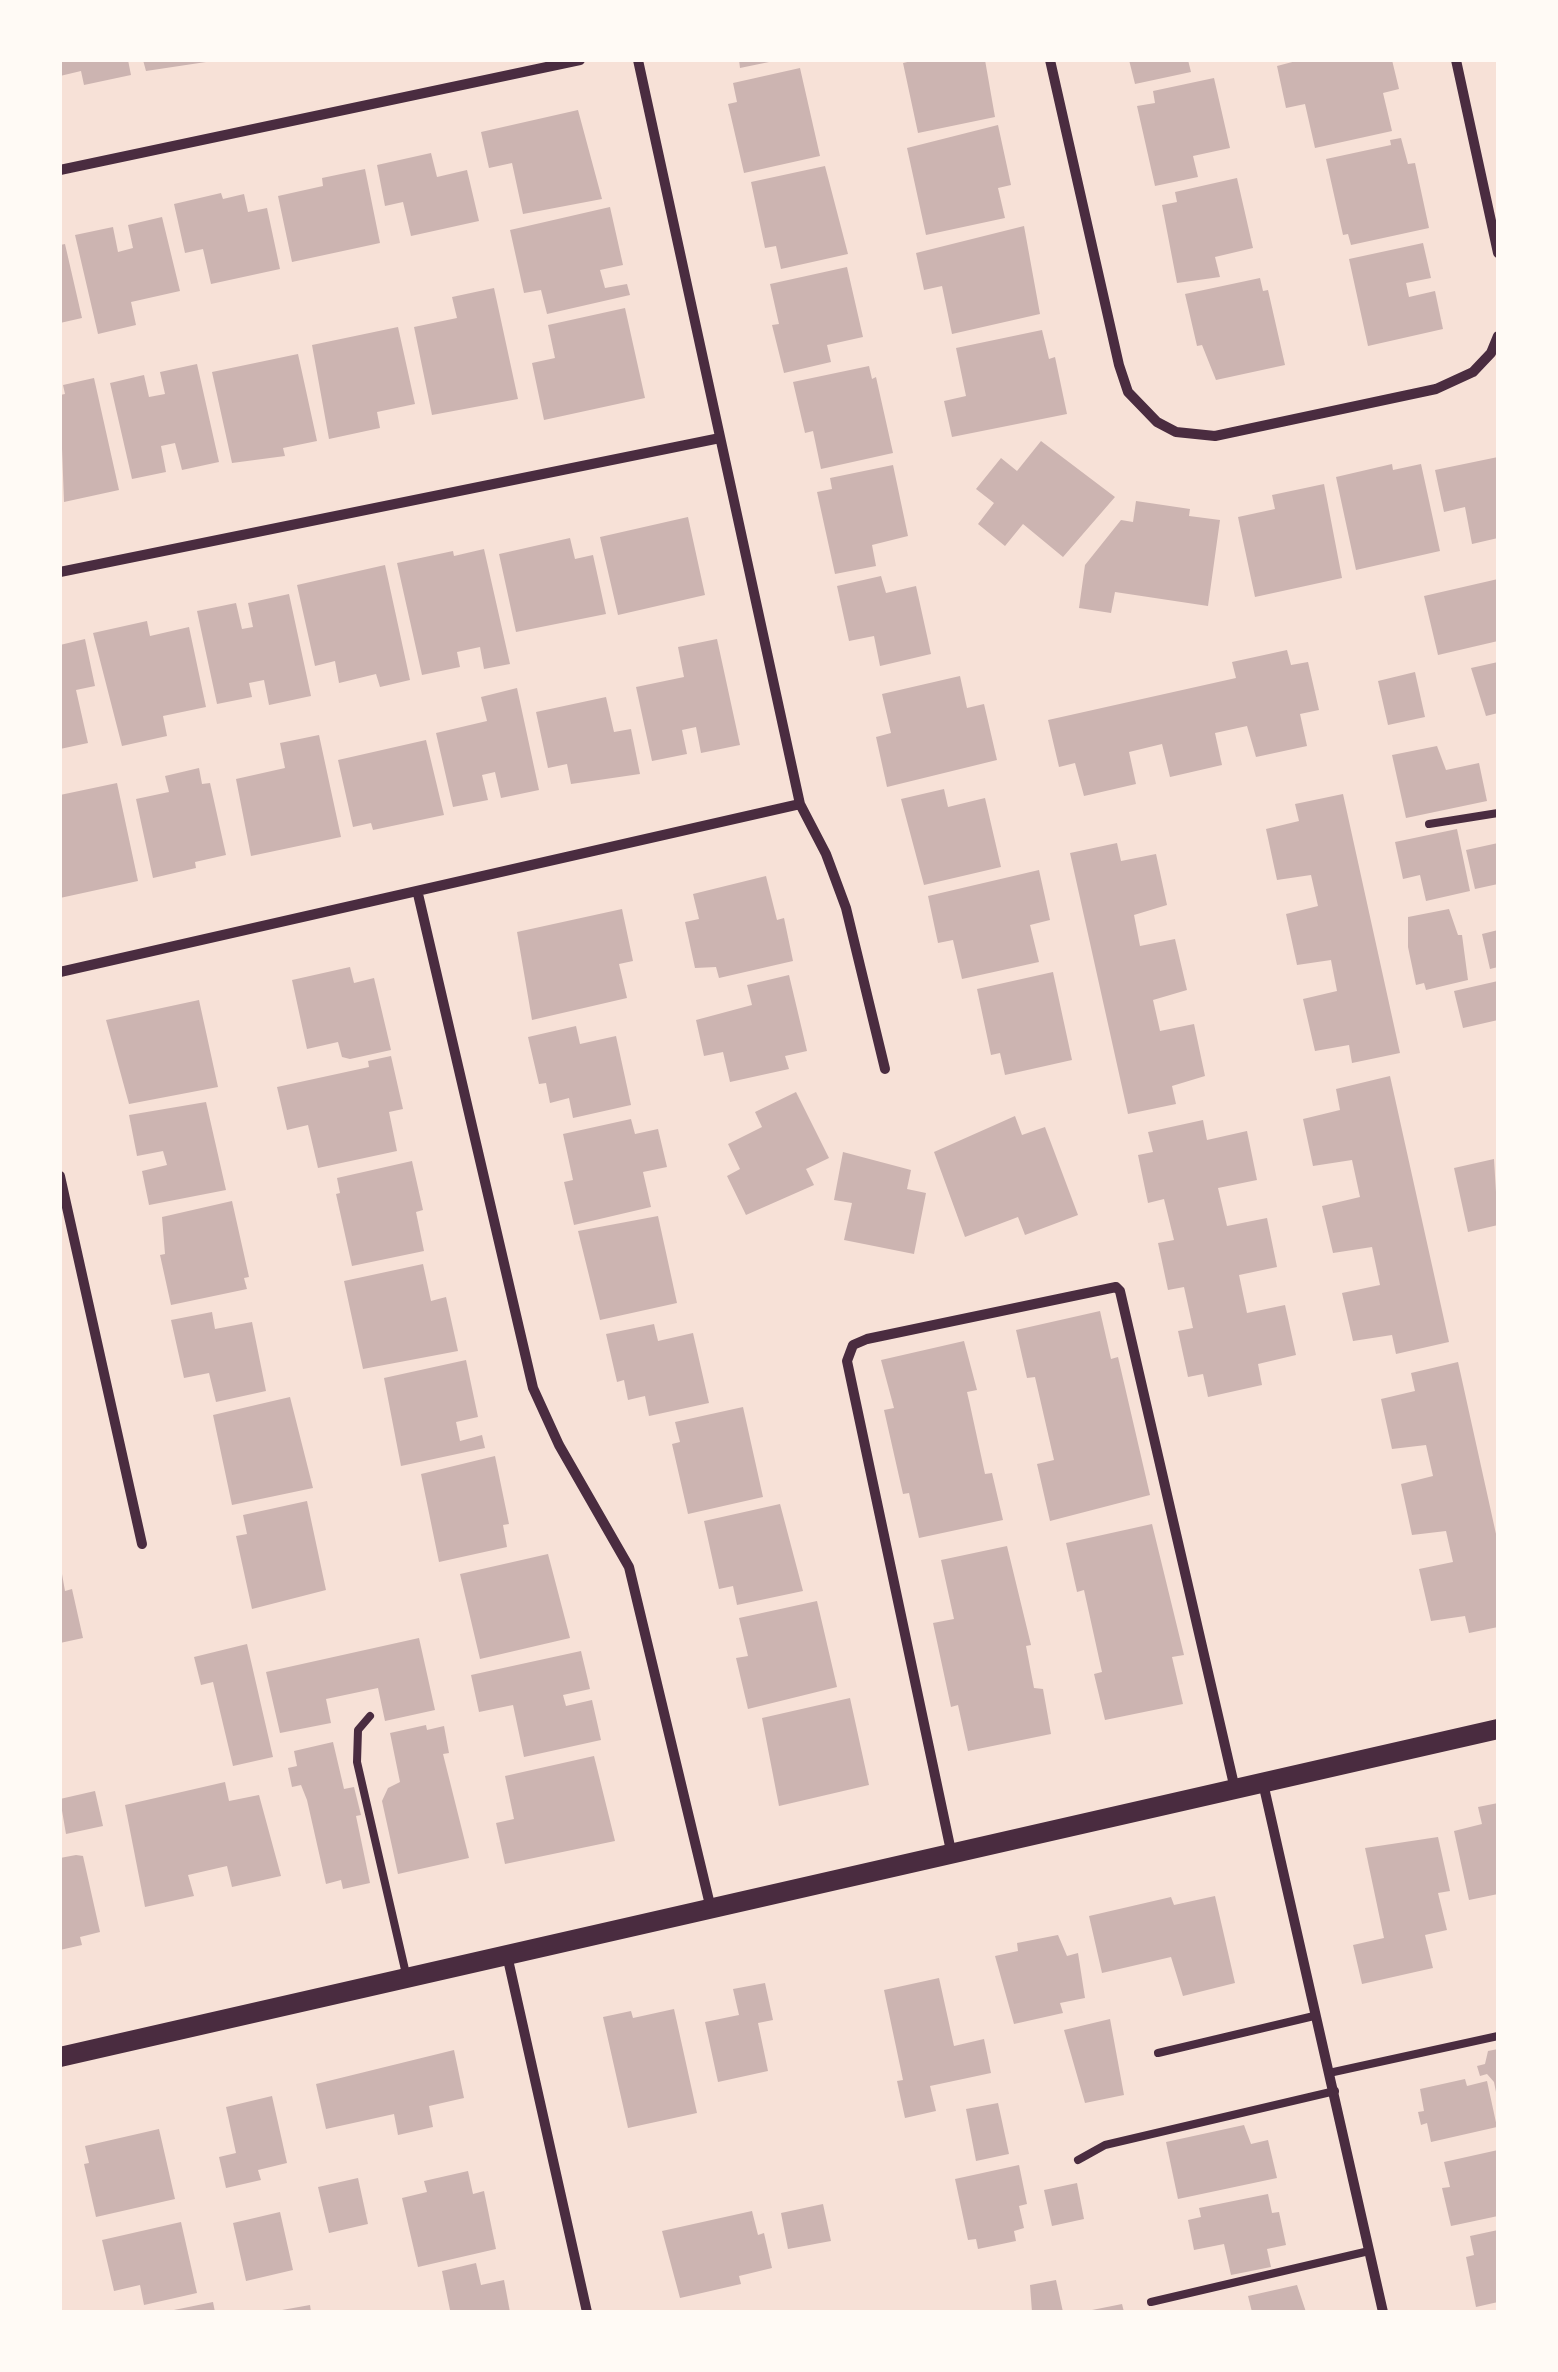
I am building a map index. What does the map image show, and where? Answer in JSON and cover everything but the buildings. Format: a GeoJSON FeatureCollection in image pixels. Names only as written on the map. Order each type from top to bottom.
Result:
{"type":"FeatureCollection","features":[{"type":"Feature","properties":{"kind":"main road"},"geometry":{"type":"LineString","coordinates":[[60,2058],[1498,1729]]}},
{"type":"Feature","properties":{"kind":"street"},"geometry":{"type":"LineString","coordinates":[[60,170],[580,60]]}},
{"type":"Feature","properties":{"kind":"street"},"geometry":{"type":"LineString","coordinates":[[638,60],[800,804],[826,854],[846,908],[885,1070]]}},
{"type":"Feature","properties":{"kind":"street"},"geometry":{"type":"LineString","coordinates":[[1050,60],[1119,365],[1128,392],[1156,422],[1176,432],[1215,436],[1436,389],[1473,372],[1492,352],[1498,336]]}},
{"type":"Feature","properties":{"kind":"street"},"geometry":{"type":"LineString","coordinates":[[1456,60],[1498,253]]}},
{"type":"Feature","properties":{"kind":"street"},"geometry":{"type":"LineString","coordinates":[[60,572],[720,438]]}},
{"type":"Feature","properties":{"kind":"street"},"geometry":{"type":"LineString","coordinates":[[60,972],[418,894],[800,804]]}},
{"type":"Feature","properties":{"kind":"street"},"geometry":{"type":"LineString","coordinates":[[418,894],[533,1388],[559,1445],[629,1567],[711,1909]]}},
{"type":"Feature","properties":{"kind":"street"},"geometry":{"type":"LineString","coordinates":[[60,1176],[142,1544]]}},
{"type":"Feature","properties":{"kind":"street"},"geometry":{"type":"LineString","coordinates":[[952,1852],[846,1361],[852,1345],[867,1339],[1116,1287],[1120,1290],[1235,1789]]}},
{"type":"Feature","properties":{"kind":"street"},"geometry":{"type":"LineString","coordinates":[[1263,1783],[1383,2312]]}},
{"type":"Feature","properties":{"kind":"street"},"geometry":{"type":"LineString","coordinates":[[507,1956],[588,2312]]}},
{"type":"Feature","properties":{"kind":"lane"},"geometry":{"type":"LineString","coordinates":[[1429,824],[1498,813]]}},
{"type":"Feature","properties":{"kind":"lane"},"geometry":{"type":"LineString","coordinates":[[370,1716],[358,1730],[357,1762],[406,1978]]}},
{"type":"Feature","properties":{"kind":"lane"},"geometry":{"type":"LineString","coordinates":[[1158,2053],[1314,2016]]}},
{"type":"Feature","properties":{"kind":"lane"},"geometry":{"type":"LineString","coordinates":[[1328,2073],[1498,2036]]}},
{"type":"Feature","properties":{"kind":"lane"},"geometry":{"type":"LineString","coordinates":[[1078,2160],[1105,2145],[1335,2091]]}},
{"type":"Feature","properties":{"kind":"lane"},"geometry":{"type":"LineString","coordinates":[[1150,2302],[1370,2251]]}}]}
